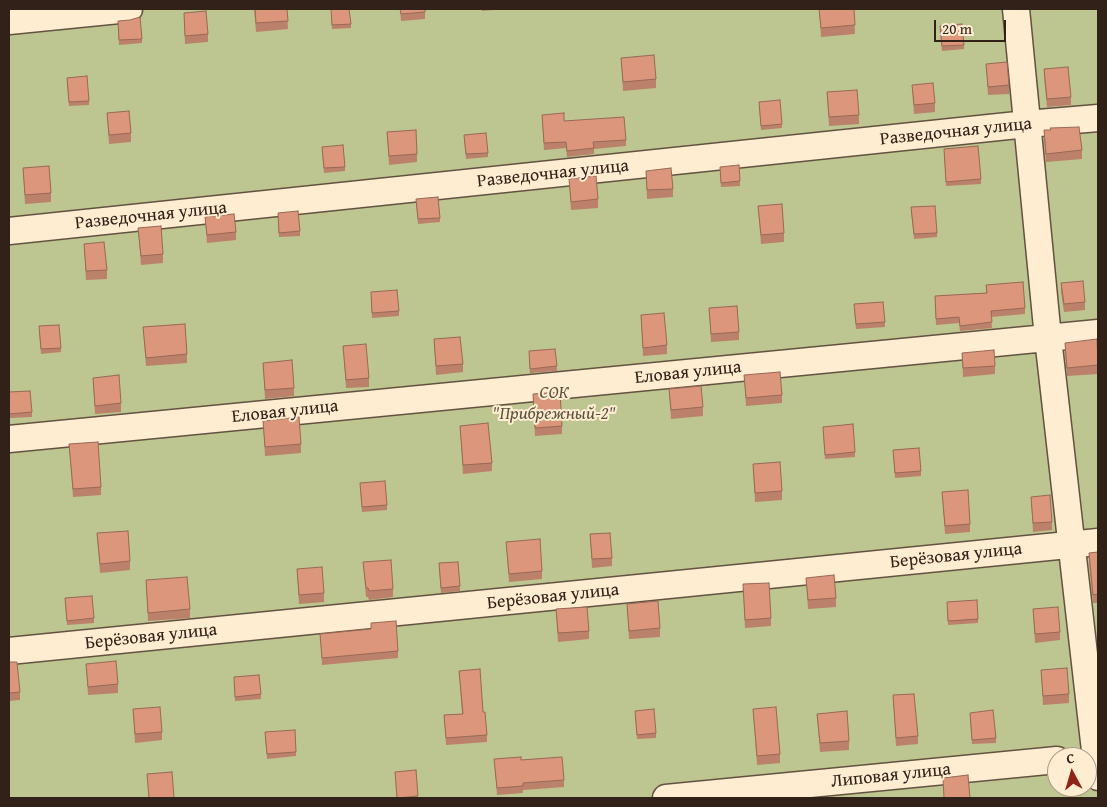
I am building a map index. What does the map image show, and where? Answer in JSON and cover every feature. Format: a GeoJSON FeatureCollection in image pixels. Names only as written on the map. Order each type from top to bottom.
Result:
{"type":"FeatureCollection","features":[{"type":"Feature","properties":{"kind":"street"},"geometry":{"type":"LineString","coordinates":[[9,21],[99,10],[129,9]]}},
{"type":"Feature","properties":{"kind":"street"},"geometry":{"type":"LineString","coordinates":[[1016,9],[1048,338],[1093,747]]}},
{"type":"Feature","properties":{"kind":"street","name":"Разведочная улица"},"geometry":{"type":"LineString","coordinates":[[9,231],[1098,118]]}},
{"type":"Feature","properties":{"kind":"street","name":"Еловая улица"},"geometry":{"type":"LineString","coordinates":[[9,439],[1098,333]]}},
{"type":"Feature","properties":{"kind":"street","name":"Берёзовая улица"},"geometry":{"type":"LineString","coordinates":[[9,652],[1098,542]]}},
{"type":"Feature","properties":{"kind":"street","name":"Липовая улица"},"geometry":{"type":"LineString","coordinates":[[666,798],[1047,761]]}},
{"type":"Feature","properties":{"kind":"green space","name":"СОК \"Прибрежный-2\""},"geometry":{"type":"Polygon","coordinates":[[[9,9],[1098,9],[1098,798],[9,798],[9,9]]]}},
{"type":"Feature","properties":{"kind":"building"},"geometry":{"type":"Polygon","coordinates":[[[255,9],[287,9],[288,21],[256,23],[255,9]]]}},
{"type":"Feature","properties":{"kind":"building"},"geometry":{"type":"Polygon","coordinates":[[[331,9],[349,9],[351,24],[332,25],[331,9]]]}},
{"type":"Feature","properties":{"kind":"building"},"geometry":{"type":"Polygon","coordinates":[[[400,9],[425,9],[425,12],[401,14],[400,9]]]}},
{"type":"Feature","properties":{"kind":"building"},"geometry":{"type":"Polygon","coordinates":[[[819,9],[854,9],[855,25],[821,28],[819,9]]]}},
{"type":"Feature","properties":{"kind":"building"},"geometry":{"type":"Polygon","coordinates":[[[206,11],[208,34],[185,36],[184,13],[206,11]]]}},
{"type":"Feature","properties":{"kind":"building"},"geometry":{"type":"Polygon","coordinates":[[[140,17],[142,39],[119,40],[118,21],[140,17]]]}},
{"type":"Feature","properties":{"kind":"building"},"geometry":{"type":"Polygon","coordinates":[[[962,24],[964,45],[942,46],[940,26],[962,24]]]}},
{"type":"Feature","properties":{"kind":"building"},"geometry":{"type":"Polygon","coordinates":[[[654,55],[656,79],[623,82],[621,58],[654,55]]]}},
{"type":"Feature","properties":{"kind":"building"},"geometry":{"type":"Polygon","coordinates":[[[1007,62],[1009,85],[988,87],[986,64],[1007,62]]]}},
{"type":"Feature","properties":{"kind":"building"},"geometry":{"type":"Polygon","coordinates":[[[1068,67],[1071,97],[1047,99],[1044,69],[1068,67]]]}},
{"type":"Feature","properties":{"kind":"building"},"geometry":{"type":"Polygon","coordinates":[[[87,76],[89,101],[69,102],[67,78],[87,76]]]}},
{"type":"Feature","properties":{"kind":"building"},"geometry":{"type":"Polygon","coordinates":[[[933,83],[935,103],[914,105],[912,85],[933,83]]]}},
{"type":"Feature","properties":{"kind":"building"},"geometry":{"type":"Polygon","coordinates":[[[857,90],[859,115],[829,117],[827,92],[857,90]]]}},
{"type":"Feature","properties":{"kind":"building"},"geometry":{"type":"Polygon","coordinates":[[[780,100],[782,124],[761,126],[759,102],[780,100]]]}},
{"type":"Feature","properties":{"kind":"building"},"geometry":{"type":"Polygon","coordinates":[[[129,111],[131,133],[109,135],[107,113],[129,111]]]}},
{"type":"Feature","properties":{"kind":"building"},"geometry":{"type":"Polygon","coordinates":[[[564,113],[564,121],[624,117],[626,140],[593,142],[594,148],[567,151],[566,142],[544,143],[542,115],[564,113]]]}},
{"type":"Feature","properties":{"kind":"building"},"geometry":{"type":"Polygon","coordinates":[[[1079,127],[1082,150],[1046,154],[1044,130],[1079,127]]]}},
{"type":"Feature","properties":{"kind":"building"},"geometry":{"type":"Polygon","coordinates":[[[416,130],[417,154],[389,156],[387,132],[416,130]]]}},
{"type":"Feature","properties":{"kind":"building"},"geometry":{"type":"Polygon","coordinates":[[[486,133],[488,153],[466,154],[464,135],[486,133]]]}},
{"type":"Feature","properties":{"kind":"building"},"geometry":{"type":"Polygon","coordinates":[[[343,145],[345,167],[324,168],[322,147],[343,145]]]}},
{"type":"Feature","properties":{"kind":"building"},"geometry":{"type":"Polygon","coordinates":[[[978,146],[981,179],[946,182],[944,149],[978,146]]]}},
{"type":"Feature","properties":{"kind":"building"},"geometry":{"type":"Polygon","coordinates":[[[739,165],[740,181],[721,183],[720,167],[739,165]]]}},
{"type":"Feature","properties":{"kind":"building"},"geometry":{"type":"Polygon","coordinates":[[[49,166],[51,193],[25,195],[23,168],[49,166]]]}},
{"type":"Feature","properties":{"kind":"building"},"geometry":{"type":"Polygon","coordinates":[[[671,168],[673,189],[647,190],[646,171],[671,168]]]}},
{"type":"Feature","properties":{"kind":"building"},"geometry":{"type":"Polygon","coordinates":[[[596,176],[598,199],[571,202],[569,179],[596,176]]]}},
{"type":"Feature","properties":{"kind":"building"},"geometry":{"type":"Polygon","coordinates":[[[438,197],[440,218],[418,219],[416,199],[438,197]]]}},
{"type":"Feature","properties":{"kind":"building"},"geometry":{"type":"Polygon","coordinates":[[[782,204],[784,233],[761,235],[758,206],[782,204]]]}},
{"type":"Feature","properties":{"kind":"building"},"geometry":{"type":"Polygon","coordinates":[[[935,206],[937,233],[914,234],[911,207],[935,206]]]}},
{"type":"Feature","properties":{"kind":"building"},"geometry":{"type":"Polygon","coordinates":[[[298,211],[300,231],[279,233],[278,213],[298,211]]]}},
{"type":"Feature","properties":{"kind":"building"},"geometry":{"type":"Polygon","coordinates":[[[234,214],[236,232],[207,235],[205,217],[234,214]]]}},
{"type":"Feature","properties":{"kind":"building"},"geometry":{"type":"Polygon","coordinates":[[[161,226],[163,254],[141,256],[138,228],[161,226]]]}},
{"type":"Feature","properties":{"kind":"building"},"geometry":{"type":"Polygon","coordinates":[[[104,242],[107,270],[86,271],[84,244],[104,242]]]}},
{"type":"Feature","properties":{"kind":"building"},"geometry":{"type":"Polygon","coordinates":[[[1083,281],[1085,302],[1064,304],[1061,283],[1083,281]]]}},
{"type":"Feature","properties":{"kind":"building"},"geometry":{"type":"Polygon","coordinates":[[[1023,282],[1025,308],[991,311],[992,322],[960,326],[959,317],[936,319],[935,296],[987,293],[986,285],[1023,282]]]}},
{"type":"Feature","properties":{"kind":"building"},"geometry":{"type":"Polygon","coordinates":[[[397,290],[399,311],[372,313],[371,292],[397,290]]]}},
{"type":"Feature","properties":{"kind":"building"},"geometry":{"type":"Polygon","coordinates":[[[883,302],[885,322],[856,324],[854,304],[883,302]]]}},
{"type":"Feature","properties":{"kind":"building"},"geometry":{"type":"Polygon","coordinates":[[[737,306],[739,332],[711,334],[709,308],[737,306]]]}},
{"type":"Feature","properties":{"kind":"building"},"geometry":{"type":"Polygon","coordinates":[[[664,313],[667,345],[643,348],[641,315],[664,313]]]}},
{"type":"Feature","properties":{"kind":"building"},"geometry":{"type":"Polygon","coordinates":[[[185,324],[187,354],[146,358],[143,327],[185,324]]]}},
{"type":"Feature","properties":{"kind":"building"},"geometry":{"type":"Polygon","coordinates":[[[59,325],[61,348],[41,349],[39,326],[59,325]]]}},
{"type":"Feature","properties":{"kind":"building"},"geometry":{"type":"Polygon","coordinates":[[[460,337],[463,364],[436,366],[434,339],[460,337]]]}},
{"type":"Feature","properties":{"kind":"building"},"geometry":{"type":"Polygon","coordinates":[[[1097,339],[1098,365],[1067,368],[1065,343],[1097,339]]]}},
{"type":"Feature","properties":{"kind":"building"},"geometry":{"type":"Polygon","coordinates":[[[366,344],[369,378],[346,380],[343,346],[366,344]]]}},
{"type":"Feature","properties":{"kind":"building"},"geometry":{"type":"Polygon","coordinates":[[[555,349],[557,366],[530,369],[529,351],[555,349]]]}},
{"type":"Feature","properties":{"kind":"building"},"geometry":{"type":"Polygon","coordinates":[[[994,350],[995,366],[963,368],[962,353],[994,350]]]}},
{"type":"Feature","properties":{"kind":"building"},"geometry":{"type":"Polygon","coordinates":[[[292,360],[294,388],[265,390],[263,363],[292,360]]]}},
{"type":"Feature","properties":{"kind":"building"},"geometry":{"type":"Polygon","coordinates":[[[780,372],[782,395],[746,398],[744,375],[780,372]]]}},
{"type":"Feature","properties":{"kind":"building"},"geometry":{"type":"Polygon","coordinates":[[[119,375],[121,403],[95,406],[93,378],[119,375]]]}},
{"type":"Feature","properties":{"kind":"building"},"geometry":{"type":"Polygon","coordinates":[[[701,386],[703,407],[671,410],[669,389],[701,386]]]}},
{"type":"Feature","properties":{"kind":"building"},"geometry":{"type":"Polygon","coordinates":[[[30,391],[32,412],[9,414],[9,392],[30,391]]]}},
{"type":"Feature","properties":{"kind":"building"},"geometry":{"type":"Polygon","coordinates":[[[560,392],[562,426],[535,428],[533,394],[560,392]]]}},
{"type":"Feature","properties":{"kind":"building"},"geometry":{"type":"Polygon","coordinates":[[[299,417],[301,444],[265,447],[263,421],[299,417]]]}},
{"type":"Feature","properties":{"kind":"building"},"geometry":{"type":"Polygon","coordinates":[[[488,423],[492,463],[463,465],[460,426],[488,423]]]}},
{"type":"Feature","properties":{"kind":"building"},"geometry":{"type":"Polygon","coordinates":[[[853,424],[855,452],[825,455],[823,427],[853,424]]]}},
{"type":"Feature","properties":{"kind":"building"},"geometry":{"type":"Polygon","coordinates":[[[98,442],[101,487],[73,489],[69,444],[98,442]]]}},
{"type":"Feature","properties":{"kind":"building"},"geometry":{"type":"Polygon","coordinates":[[[919,448],[921,471],[895,473],[893,450],[919,448]]]}},
{"type":"Feature","properties":{"kind":"building"},"geometry":{"type":"Polygon","coordinates":[[[780,462],[782,491],[755,493],[753,464],[780,462]]]}},
{"type":"Feature","properties":{"kind":"building"},"geometry":{"type":"Polygon","coordinates":[[[385,481],[387,505],[362,507],[360,483],[385,481]]]}},
{"type":"Feature","properties":{"kind":"building"},"geometry":{"type":"Polygon","coordinates":[[[968,490],[970,524],[945,526],[942,492],[968,490]]]}},
{"type":"Feature","properties":{"kind":"building"},"geometry":{"type":"Polygon","coordinates":[[[1050,495],[1052,522],[1033,523],[1031,497],[1050,495]]]}},
{"type":"Feature","properties":{"kind":"building"},"geometry":{"type":"Polygon","coordinates":[[[128,531],[130,561],[100,564],[97,533],[128,531]]]}},
{"type":"Feature","properties":{"kind":"building"},"geometry":{"type":"Polygon","coordinates":[[[610,533],[612,558],[592,559],[590,534],[610,533]]]}},
{"type":"Feature","properties":{"kind":"building"},"geometry":{"type":"Polygon","coordinates":[[[540,539],[542,571],[509,574],[506,542],[540,539]]]}},
{"type":"Feature","properties":{"kind":"building"},"geometry":{"type":"Polygon","coordinates":[[[1098,552],[1098,594],[1093,595],[1089,553],[1098,552]]]}},
{"type":"Feature","properties":{"kind":"building"},"geometry":{"type":"Polygon","coordinates":[[[391,560],[393,589],[369,591],[366,588],[363,562],[391,560]]]}},
{"type":"Feature","properties":{"kind":"building"},"geometry":{"type":"Polygon","coordinates":[[[458,562],[460,586],[441,588],[439,563],[458,562]]]}},
{"type":"Feature","properties":{"kind":"building"},"geometry":{"type":"Polygon","coordinates":[[[322,567],[324,593],[299,595],[297,569],[322,567]]]}},
{"type":"Feature","properties":{"kind":"building"},"geometry":{"type":"Polygon","coordinates":[[[834,575],[836,598],[808,600],[806,578],[834,575]]]}},
{"type":"Feature","properties":{"kind":"building"},"geometry":{"type":"Polygon","coordinates":[[[187,577],[190,609],[148,613],[146,580],[187,577]]]}},
{"type":"Feature","properties":{"kind":"building"},"geometry":{"type":"Polygon","coordinates":[[[769,583],[771,618],[745,620],[743,584],[769,583]]]}},
{"type":"Feature","properties":{"kind":"building"},"geometry":{"type":"Polygon","coordinates":[[[92,596],[94,618],[67,621],[65,598],[92,596]]]}},
{"type":"Feature","properties":{"kind":"building"},"geometry":{"type":"Polygon","coordinates":[[[977,600],[978,619],[948,621],[947,602],[977,600]]]}},
{"type":"Feature","properties":{"kind":"building"},"geometry":{"type":"Polygon","coordinates":[[[658,601],[660,628],[629,631],[627,604],[658,601]]]}},
{"type":"Feature","properties":{"kind":"building"},"geometry":{"type":"Polygon","coordinates":[[[587,607],[589,631],[558,633],[556,609],[587,607]]]}},
{"type":"Feature","properties":{"kind":"building"},"geometry":{"type":"Polygon","coordinates":[[[1058,607],[1060,632],[1035,634],[1033,609],[1058,607]]]}},
{"type":"Feature","properties":{"kind":"building"},"geometry":{"type":"Polygon","coordinates":[[[396,621],[398,651],[322,658],[320,634],[371,629],[371,623],[396,621]]]}},
{"type":"Feature","properties":{"kind":"building"},"geometry":{"type":"Polygon","coordinates":[[[116,661],[118,684],[88,687],[86,664],[116,661]]]}},
{"type":"Feature","properties":{"kind":"building"},"geometry":{"type":"Polygon","coordinates":[[[9,662],[17,662],[20,692],[9,693],[9,662]]]}},
{"type":"Feature","properties":{"kind":"building"},"geometry":{"type":"Polygon","coordinates":[[[1067,668],[1069,694],[1043,696],[1041,670],[1067,668]]]}},
{"type":"Feature","properties":{"kind":"building"},"geometry":{"type":"Polygon","coordinates":[[[480,669],[483,712],[485,712],[487,735],[446,738],[444,715],[463,714],[459,671],[480,669]]]}},
{"type":"Feature","properties":{"kind":"building"},"geometry":{"type":"Polygon","coordinates":[[[259,675],[261,694],[235,697],[234,677],[259,675]]]}},
{"type":"Feature","properties":{"kind":"building"},"geometry":{"type":"Polygon","coordinates":[[[914,694],[918,736],[896,738],[893,695],[914,694]]]}},
{"type":"Feature","properties":{"kind":"building"},"geometry":{"type":"Polygon","coordinates":[[[160,707],[162,732],[135,734],[133,709],[160,707]]]}},
{"type":"Feature","properties":{"kind":"building"},"geometry":{"type":"Polygon","coordinates":[[[776,707],[780,754],[757,756],[753,709],[776,707]]]}},
{"type":"Feature","properties":{"kind":"building"},"geometry":{"type":"Polygon","coordinates":[[[654,709],[656,733],[637,735],[635,711],[654,709]]]}},
{"type":"Feature","properties":{"kind":"building"},"geometry":{"type":"Polygon","coordinates":[[[993,710],[996,738],[972,740],[970,713],[993,710]]]}},
{"type":"Feature","properties":{"kind":"building"},"geometry":{"type":"Polygon","coordinates":[[[847,711],[849,741],[820,743],[817,714],[847,711]]]}},
{"type":"Feature","properties":{"kind":"building"},"geometry":{"type":"Polygon","coordinates":[[[295,730],[296,752],[267,754],[265,732],[295,730]]]}},
{"type":"Feature","properties":{"kind":"building"},"geometry":{"type":"Polygon","coordinates":[[[521,757],[521,760],[562,757],[564,780],[523,783],[523,786],[497,788],[494,759],[521,757]]]}},
{"type":"Feature","properties":{"kind":"building"},"geometry":{"type":"Polygon","coordinates":[[[416,770],[418,796],[397,798],[395,772],[416,770]]]}},
{"type":"Feature","properties":{"kind":"building"},"geometry":{"type":"Polygon","coordinates":[[[172,772],[174,798],[149,798],[147,774],[172,772]]]}},
{"type":"Feature","properties":{"kind":"building"},"geometry":{"type":"Polygon","coordinates":[[[968,775],[970,798],[944,798],[943,778],[968,775]]]}}]}
